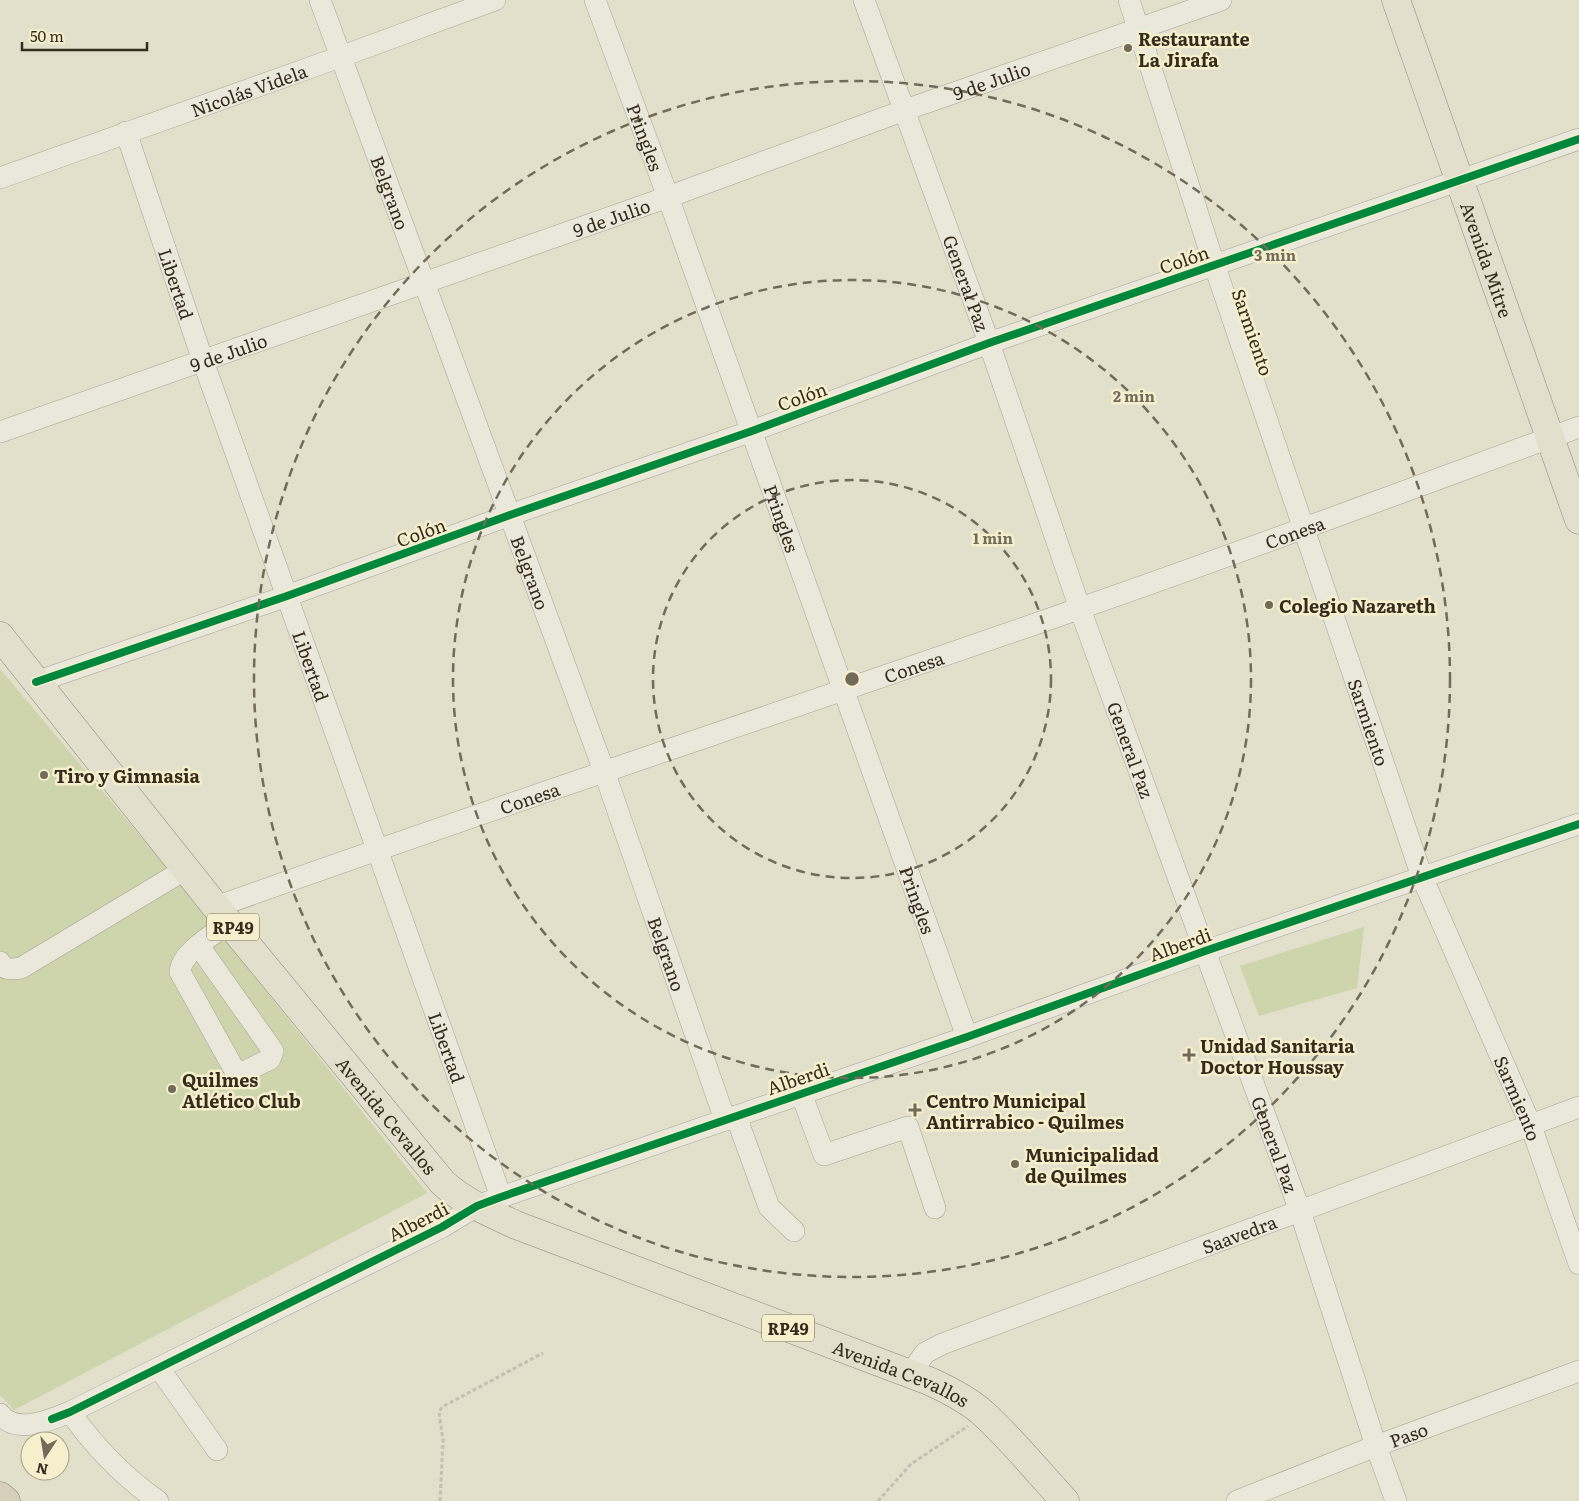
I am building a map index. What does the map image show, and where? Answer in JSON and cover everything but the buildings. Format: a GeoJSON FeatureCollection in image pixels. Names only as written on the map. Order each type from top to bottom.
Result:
{"type":"FeatureCollection","features":[{"type":"Feature","properties":{"kind":"highway"},"geometry":{"type":"LineString","coordinates":[[0,1496],[6,1501]]}},
{"type":"Feature","properties":{"kind":"main road","name":"Avenida Mitre"},"geometry":{"type":"LineString","coordinates":[[1396,0],[1579,520]]}},
{"type":"Feature","properties":{"kind":"main road","name":"Avenida Cevallos"},"geometry":{"type":"LineString","coordinates":[[0,636],[223,915],[443,1183],[453,1192],[489,1201],[516,1225],[929,1381],[959,1396],[985,1415],[1065,1501]]}},
{"type":"Feature","properties":{"kind":"street","name":"Belgrano"},"geometry":{"type":"LineString","coordinates":[[320,0],[731,1118],[769,1207],[794,1232]]}},
{"type":"Feature","properties":{"kind":"street","name":"Nicolás Videla"},"geometry":{"type":"LineString","coordinates":[[0,178],[495,0]]}},
{"type":"Feature","properties":{"kind":"street","name":"Pringles"},"geometry":{"type":"LineString","coordinates":[[595,0],[752,431],[967,1037]]}},
{"type":"Feature","properties":{"kind":"street","name":"General Paz"},"geometry":{"type":"LineString","coordinates":[[864,0],[989,343],[1080,609],[1300,1211],[1376,1446],[1396,1501]]}},
{"type":"Feature","properties":{"kind":"street","name":"Sarmiento"},"geometry":{"type":"LineString","coordinates":[[1129,0],[1214,264],[1422,877],[1530,1126],[1579,1264]]}},
{"type":"Feature","properties":{"kind":"street","name":"9 de Julio"},"geometry":{"type":"LineString","coordinates":[[0,432],[668,197],[905,110],[1221,0]]}},
{"type":"Feature","properties":{"kind":"street","name":"Libertad"},"geometry":{"type":"LineString","coordinates":[[126,132],[203,361],[378,849],[489,1201]]}},
{"type":"Feature","properties":{"kind":"street","name":"Colón"},"geometry":{"type":"LineString","coordinates":[[36,682],[288,596],[510,515],[752,431],[989,343],[1579,139]]}},
{"type":"Feature","properties":{"kind":"street","name":"Conesa"},"geometry":{"type":"LineString","coordinates":[[199,946],[273,1052],[270,1059],[243,1072],[234,1069],[180,972],[183,961],[188,954],[199,946],[223,915],[378,849],[1080,609],[1303,530],[1579,427]]}},
{"type":"Feature","properties":{"kind":"street","name":"Alberdi"},"geometry":{"type":"LineString","coordinates":[[0,1414],[13,1423],[24,1425],[61,1416],[442,1227],[489,1201],[967,1037],[1205,951],[1579,824]]}},
{"type":"Feature","properties":{"kind":"street"},"geometry":{"type":"LineString","coordinates":[[0,962],[10,970],[21,968],[186,869]]}},
{"type":"Feature","properties":{"kind":"street"},"geometry":{"type":"LineString","coordinates":[[801,1093],[824,1155],[908,1127],[935,1208]]}},
{"type":"Feature","properties":{"kind":"street","name":"Saavedra"},"geometry":{"type":"LineString","coordinates":[[910,1374],[925,1353],[942,1344],[1579,1107]]}},
{"type":"Feature","properties":{"kind":"street"},"geometry":{"type":"LineString","coordinates":[[159,1368],[217,1450]]}},
{"type":"Feature","properties":{"kind":"street","name":"Paso"},"geometry":{"type":"LineString","coordinates":[[1238,1501],[1376,1446],[1579,1371]]}},
{"type":"Feature","properties":{"kind":"street"},"geometry":{"type":"LineString","coordinates":[[61,1416],[86,1435],[137,1486],[158,1501]]}},
{"type":"Feature","properties":{"kind":"path"},"geometry":{"type":"LineString","coordinates":[[440,1501],[443,1442],[439,1412],[442,1407],[542,1353]]}},
{"type":"Feature","properties":{"kind":"path"},"geometry":{"type":"LineString","coordinates":[[878,1501],[911,1464],[985,1415]]}},
{"type":"Feature","properties":{"kind":"green space","name":"Quilmes Atlético Club"},"geometry":{"type":"Polygon","coordinates":[[[0,669],[178,881],[427,1193],[14,1410],[0,1395],[0,669]]]}},
{"type":"Feature","properties":{"kind":"green space"},"geometry":{"type":"Polygon","coordinates":[[[1364,927],[1357,988],[1259,1016],[1240,966],[1364,927]]]}},
{"type":"Feature","properties":{"kind":"cycle path"},"geometry":{"type":"LineString","coordinates":[[36,682],[287,596],[510,515],[752,431],[989,343],[1579,139]]}},
{"type":"Feature","properties":{"kind":"cycle path"},"geometry":{"type":"LineString","coordinates":[[52,1419],[70,1412],[442,1227],[477,1206],[967,1037],[1205,951],[1579,824]]}},
{"type":"Feature","properties":{"kind":"place","name":"Restaurante La Jirafa"},"geometry":{"type":"Point","coordinates":[1128,48]}},
{"type":"Feature","properties":{"kind":"place","name":"Colegio Nazareth"},"geometry":{"type":"Point","coordinates":[1269,605]}},
{"type":"Feature","properties":{"kind":"place","name":"Tiro y Gimnasia"},"geometry":{"type":"Point","coordinates":[44,775]}},
{"type":"Feature","properties":{"kind":"place","name":"Unidad Sanitaria Doctor Houssay"},"geometry":{"type":"Point","coordinates":[1189,1055]}},
{"type":"Feature","properties":{"kind":"place","name":"Quilmes Atlético Club"},"geometry":{"type":"Point","coordinates":[172,1089]}},
{"type":"Feature","properties":{"kind":"place","name":"Centro Municipal Antirrabico - Quilmes"},"geometry":{"type":"Point","coordinates":[915,1110]}},
{"type":"Feature","properties":{"kind":"place","name":"Municipalidad de Quilmes"},"geometry":{"type":"Point","coordinates":[1015,1164]}}]}
